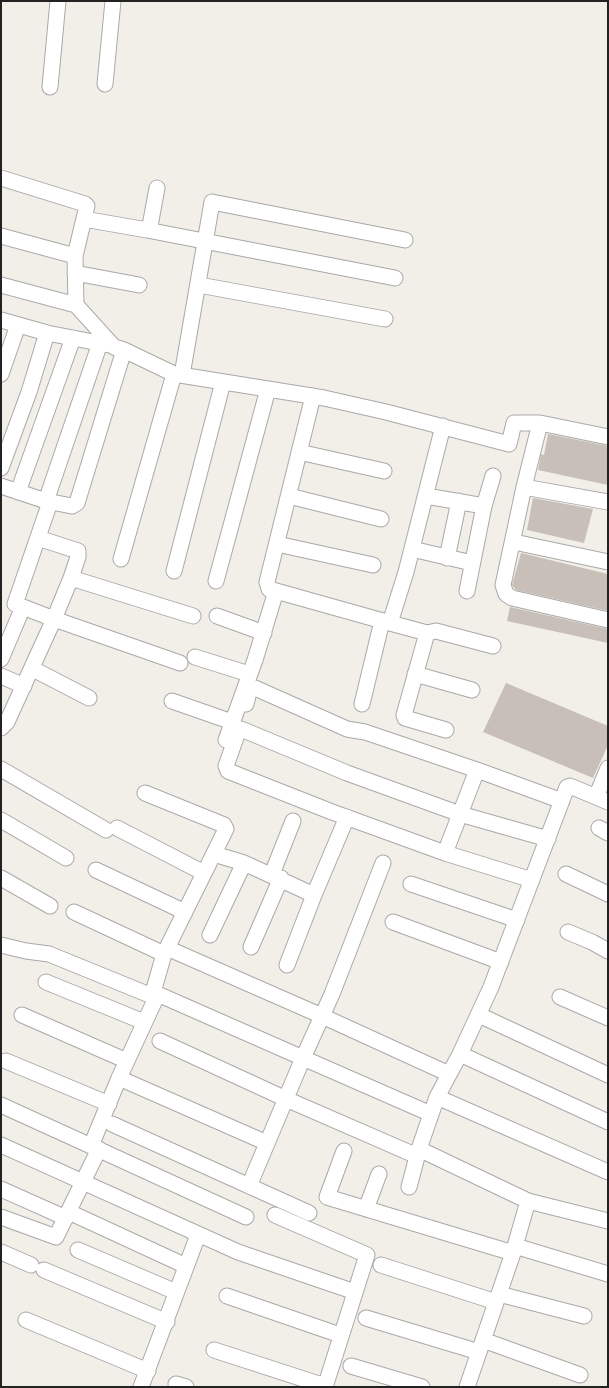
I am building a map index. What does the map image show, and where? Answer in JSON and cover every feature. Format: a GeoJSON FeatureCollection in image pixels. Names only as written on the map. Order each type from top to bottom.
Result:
{"type":"FeatureCollection","features":[{"type":"Feature","properties":{"kind":"street"},"geometry":{"type":"LineString","coordinates":[[50,87],[58,1]]}},
{"type":"Feature","properties":{"kind":"street"},"geometry":{"type":"LineString","coordinates":[[106,84],[113,1]]}},
{"type":"Feature","properties":{"kind":"street"},"geometry":{"type":"LineString","coordinates":[[1,178],[86,204],[87,206],[76,256],[76,305]]}},
{"type":"Feature","properties":{"kind":"street"},"geometry":{"type":"LineString","coordinates":[[147,230],[150,226],[157,188]]}},
{"type":"Feature","properties":{"kind":"street"},"geometry":{"type":"LineString","coordinates":[[121,559],[178,374],[199,285],[204,242],[211,204],[215,202],[405,240]]}},
{"type":"Feature","properties":{"kind":"street"},"geometry":{"type":"LineString","coordinates":[[84,219],[395,278]]}},
{"type":"Feature","properties":{"kind":"street"},"geometry":{"type":"LineString","coordinates":[[1,236],[76,256]]}},
{"type":"Feature","properties":{"kind":"street"},"geometry":{"type":"LineString","coordinates":[[75,273],[139,285]]}},
{"type":"Feature","properties":{"kind":"street"},"geometry":{"type":"LineString","coordinates":[[1,285],[76,305],[113,346]]}},
{"type":"Feature","properties":{"kind":"street"},"geometry":{"type":"LineString","coordinates":[[199,285],[385,319]]}},
{"type":"Feature","properties":{"kind":"street"},"geometry":{"type":"LineString","coordinates":[[1,320],[47,333],[113,346],[178,374],[313,396],[386,412],[509,444],[514,423],[540,423],[608,437]]}},
{"type":"Feature","properties":{"kind":"street"},"geometry":{"type":"LineString","coordinates":[[1,374],[18,324]]}},
{"type":"Feature","properties":{"kind":"street"},"geometry":{"type":"LineString","coordinates":[[1,468],[29,392],[47,333]]}},
{"type":"Feature","properties":{"kind":"street"},"geometry":{"type":"LineString","coordinates":[[18,492],[73,338]]}},
{"type":"Feature","properties":{"kind":"street"},"geometry":{"type":"LineString","coordinates":[[1,486],[47,505],[72,506],[77,503],[113,346]]}},
{"type":"Feature","properties":{"kind":"street"},"geometry":{"type":"LineString","coordinates":[[1,659],[19,606],[47,505],[113,346]]}},
{"type":"Feature","properties":{"kind":"street"},"geometry":{"type":"LineString","coordinates":[[174,571],[223,382]]}},
{"type":"Feature","properties":{"kind":"street"},"geometry":{"type":"LineString","coordinates":[[216,581],[268,389]]}},
{"type":"Feature","properties":{"kind":"street"},"geometry":{"type":"LineString","coordinates":[[313,396],[267,582],[269,589],[427,633],[436,630],[493,646]]}},
{"type":"Feature","properties":{"kind":"street"},"geometry":{"type":"LineString","coordinates":[[540,423],[524,487],[514,542],[503,585],[506,594],[512,598],[608,620]]}},
{"type":"Feature","properties":{"kind":"street"},"geometry":{"type":"LineString","coordinates":[[362,704],[386,622],[412,549],[443,426]]}},
{"type":"Feature","properties":{"kind":"street"},"geometry":{"type":"LineString","coordinates":[[299,452],[384,471]]}},
{"type":"Feature","properties":{"kind":"street"},"geometry":{"type":"LineString","coordinates":[[467,591],[484,506],[493,476]]}},
{"type":"Feature","properties":{"kind":"street"},"geometry":{"type":"LineString","coordinates":[[524,487],[608,502]]}},
{"type":"Feature","properties":{"kind":"street"},"geometry":{"type":"LineString","coordinates":[[288,496],[381,519]]}},
{"type":"Feature","properties":{"kind":"street"},"geometry":{"type":"LineString","coordinates":[[426,496],[484,506]]}},
{"type":"Feature","properties":{"kind":"street"},"geometry":{"type":"LineString","coordinates":[[447,558],[459,502]]}},
{"type":"Feature","properties":{"kind":"street"},"geometry":{"type":"LineString","coordinates":[[1,728],[7,722],[33,669],[71,578],[78,557],[78,551],[38,538]]}},
{"type":"Feature","properties":{"kind":"street"},"geometry":{"type":"LineString","coordinates":[[514,542],[608,562]]}},
{"type":"Feature","properties":{"kind":"street"},"geometry":{"type":"LineString","coordinates":[[277,544],[374,565]]}},
{"type":"Feature","properties":{"kind":"street"},"geometry":{"type":"LineString","coordinates":[[412,549],[472,564]]}},
{"type":"Feature","properties":{"kind":"street"},"geometry":{"type":"LineString","coordinates":[[71,578],[193,616]]}},
{"type":"Feature","properties":{"kind":"street"},"geometry":{"type":"LineString","coordinates":[[276,591],[264,633],[249,674],[226,766],[228,770],[346,817],[445,853],[532,880]]}},
{"type":"Feature","properties":{"kind":"street"},"geometry":{"type":"LineString","coordinates":[[1,599],[180,663]]}},
{"type":"Feature","properties":{"kind":"street"},"geometry":{"type":"LineString","coordinates":[[217,616],[264,633]]}},
{"type":"Feature","properties":{"kind":"street"},"geometry":{"type":"LineString","coordinates":[[427,633],[404,715],[405,718],[446,730]]}},
{"type":"Feature","properties":{"kind":"street"},"geometry":{"type":"LineString","coordinates":[[195,657],[249,674]]}},
{"type":"Feature","properties":{"kind":"street"},"geometry":{"type":"LineString","coordinates":[[33,669],[89,698]]}},
{"type":"Feature","properties":{"kind":"street"},"geometry":{"type":"LineString","coordinates":[[415,674],[472,690]]}},
{"type":"Feature","properties":{"kind":"street"},"geometry":{"type":"LineString","coordinates":[[1,676],[24,686]]}},
{"type":"Feature","properties":{"kind":"street"},"geometry":{"type":"LineString","coordinates":[[220,756],[236,726],[249,692],[255,688],[347,729],[365,732],[562,801]]}},
{"type":"Feature","properties":{"kind":"street"},"geometry":{"type":"LineString","coordinates":[[172,701],[236,726],[347,773],[460,814],[548,839]]}},
{"type":"Feature","properties":{"kind":"street"},"geometry":{"type":"LineString","coordinates":[[409,1187],[418,1152],[437,1097],[479,1015],[501,962],[568,786],[602,799],[608,768]]}},
{"type":"Feature","properties":{"kind":"street"},"geometry":{"type":"LineString","coordinates":[[1,769],[111,829],[204,873]]}},
{"type":"Feature","properties":{"kind":"street"},"geometry":{"type":"LineString","coordinates":[[445,853],[477,770]]}},
{"type":"Feature","properties":{"kind":"street"},"geometry":{"type":"LineString","coordinates":[[1,1218],[56,1237],[84,1182],[108,1104],[155,1000],[152,994],[166,951],[226,829],[224,824],[146,793]]}},
{"type":"Feature","properties":{"kind":"street"},"geometry":{"type":"LineString","coordinates":[[287,965],[346,817]]}},
{"type":"Feature","properties":{"kind":"street"},"geometry":{"type":"LineString","coordinates":[[1,820],[66,858]]}},
{"type":"Feature","properties":{"kind":"street"},"geometry":{"type":"LineString","coordinates":[[250,947],[277,876],[292,822]]}},
{"type":"Feature","properties":{"kind":"street"},"geometry":{"type":"LineString","coordinates":[[214,854],[244,863],[277,876],[314,895]]}},
{"type":"Feature","properties":{"kind":"street"},"geometry":{"type":"LineString","coordinates":[[249,1186],[322,1016],[383,862]]}},
{"type":"Feature","properties":{"kind":"street"},"geometry":{"type":"LineString","coordinates":[[210,935],[244,863]]}},
{"type":"Feature","properties":{"kind":"street"},"geometry":{"type":"LineString","coordinates":[[96,870],[185,912]]}},
{"type":"Feature","properties":{"kind":"street"},"geometry":{"type":"LineString","coordinates":[[566,874],[608,894]]}},
{"type":"Feature","properties":{"kind":"street"},"geometry":{"type":"LineString","coordinates":[[1,878],[50,906]]}},
{"type":"Feature","properties":{"kind":"street"},"geometry":{"type":"LineString","coordinates":[[411,884],[517,920]]}},
{"type":"Feature","properties":{"kind":"street"},"geometry":{"type":"LineString","coordinates":[[74,912],[322,1016],[449,1074]]}},
{"type":"Feature","properties":{"kind":"street"},"geometry":{"type":"LineString","coordinates":[[393,922],[501,962]]}},
{"type":"Feature","properties":{"kind":"street"},"geometry":{"type":"LineString","coordinates":[[568,932],[592,942],[608,951]]}},
{"type":"Feature","properties":{"kind":"street"},"geometry":{"type":"LineString","coordinates":[[1,945],[26,951],[49,954],[152,994],[431,1114]]}},
{"type":"Feature","properties":{"kind":"street"},"geometry":{"type":"LineString","coordinates":[[46,982],[144,1022]]}},
{"type":"Feature","properties":{"kind":"street"},"geometry":{"type":"LineString","coordinates":[[560,997],[606,1013]]}},
{"type":"Feature","properties":{"kind":"street"},"geometry":{"type":"LineString","coordinates":[[22,1015],[127,1061]]}},
{"type":"Feature","properties":{"kind":"street"},"geometry":{"type":"LineString","coordinates":[[479,1015],[608,1075]]}},
{"type":"Feature","properties":{"kind":"street"},"geometry":{"type":"LineString","coordinates":[[160,1041],[286,1099],[418,1152],[528,1201],[608,1221]]}},
{"type":"Feature","properties":{"kind":"street"},"geometry":{"type":"LineString","coordinates":[[460,1054],[608,1122]]}},
{"type":"Feature","properties":{"kind":"street"},"geometry":{"type":"LineString","coordinates":[[6,1061],[108,1104]]}},
{"type":"Feature","properties":{"kind":"street"},"geometry":{"type":"LineString","coordinates":[[119,1078],[267,1143]]}},
{"type":"Feature","properties":{"kind":"street"},"geometry":{"type":"LineString","coordinates":[[437,1097],[608,1172]]}},
{"type":"Feature","properties":{"kind":"street"},"geometry":{"type":"LineString","coordinates":[[1,1105],[246,1217]]}},
{"type":"Feature","properties":{"kind":"street"},"geometry":{"type":"LineString","coordinates":[[112,1124],[308,1213]]}},
{"type":"Feature","properties":{"kind":"street"},"geometry":{"type":"LineString","coordinates":[[1,1145],[238,1252],[254,1256],[355,1292]]}},
{"type":"Feature","properties":{"kind":"street"},"geometry":{"type":"LineString","coordinates":[[344,1151],[327,1197],[366,1209],[608,1274]]}},
{"type":"Feature","properties":{"kind":"street"},"geometry":{"type":"LineString","coordinates":[[366,1209],[379,1174]]}},
{"type":"Feature","properties":{"kind":"street"},"geometry":{"type":"LineString","coordinates":[[1,1189],[67,1215],[186,1266]]}},
{"type":"Feature","properties":{"kind":"street"},"geometry":{"type":"LineString","coordinates":[[467,1387],[514,1249],[528,1201]]}},
{"type":"Feature","properties":{"kind":"street"},"geometry":{"type":"LineString","coordinates":[[214,1350],[325,1386],[340,1335],[368,1258],[367,1254],[275,1215]]}},
{"type":"Feature","properties":{"kind":"street"},"geometry":{"type":"LineString","coordinates":[[141,1387],[167,1322],[176,1292],[198,1235]]}},
{"type":"Feature","properties":{"kind":"street"},"geometry":{"type":"LineString","coordinates":[[78,1250],[176,1292]]}},
{"type":"Feature","properties":{"kind":"street"},"geometry":{"type":"LineString","coordinates":[[1,1252],[167,1322]]}},
{"type":"Feature","properties":{"kind":"street"},"geometry":{"type":"LineString","coordinates":[[381,1265],[497,1298],[584,1316]]}},
{"type":"Feature","properties":{"kind":"street"},"geometry":{"type":"LineString","coordinates":[[227,1296],[340,1335]]}},
{"type":"Feature","properties":{"kind":"street"},"geometry":{"type":"LineString","coordinates":[[366,1318],[481,1346],[580,1375]]}},
{"type":"Feature","properties":{"kind":"street"},"geometry":{"type":"LineString","coordinates":[[26,1320],[148,1371]]}},
{"type":"Feature","properties":{"kind":"street"},"geometry":{"type":"LineString","coordinates":[[351,1366],[422,1387]]}},
{"type":"Feature","properties":{"kind":"building"},"geometry":{"type":"Polygon","coordinates":[[[548,434],[608,446],[608,485],[538,470],[541,454],[544,455],[548,434]]]}},
{"type":"Feature","properties":{"kind":"building"},"geometry":{"type":"Polygon","coordinates":[[[533,498],[593,509],[584,543],[527,530],[533,498]]]}},
{"type":"Feature","properties":{"kind":"building"},"geometry":{"type":"Polygon","coordinates":[[[521,553],[608,574],[608,611],[516,590],[512,585],[521,553]]]}},
{"type":"Feature","properties":{"kind":"building"},"geometry":{"type":"Polygon","coordinates":[[[510,607],[608,629],[608,643],[507,621],[510,607]]]}},
{"type":"Feature","properties":{"kind":"building"},"geometry":{"type":"Polygon","coordinates":[[[506,683],[608,726],[608,745],[593,778],[483,732],[506,683]]]}}]}
